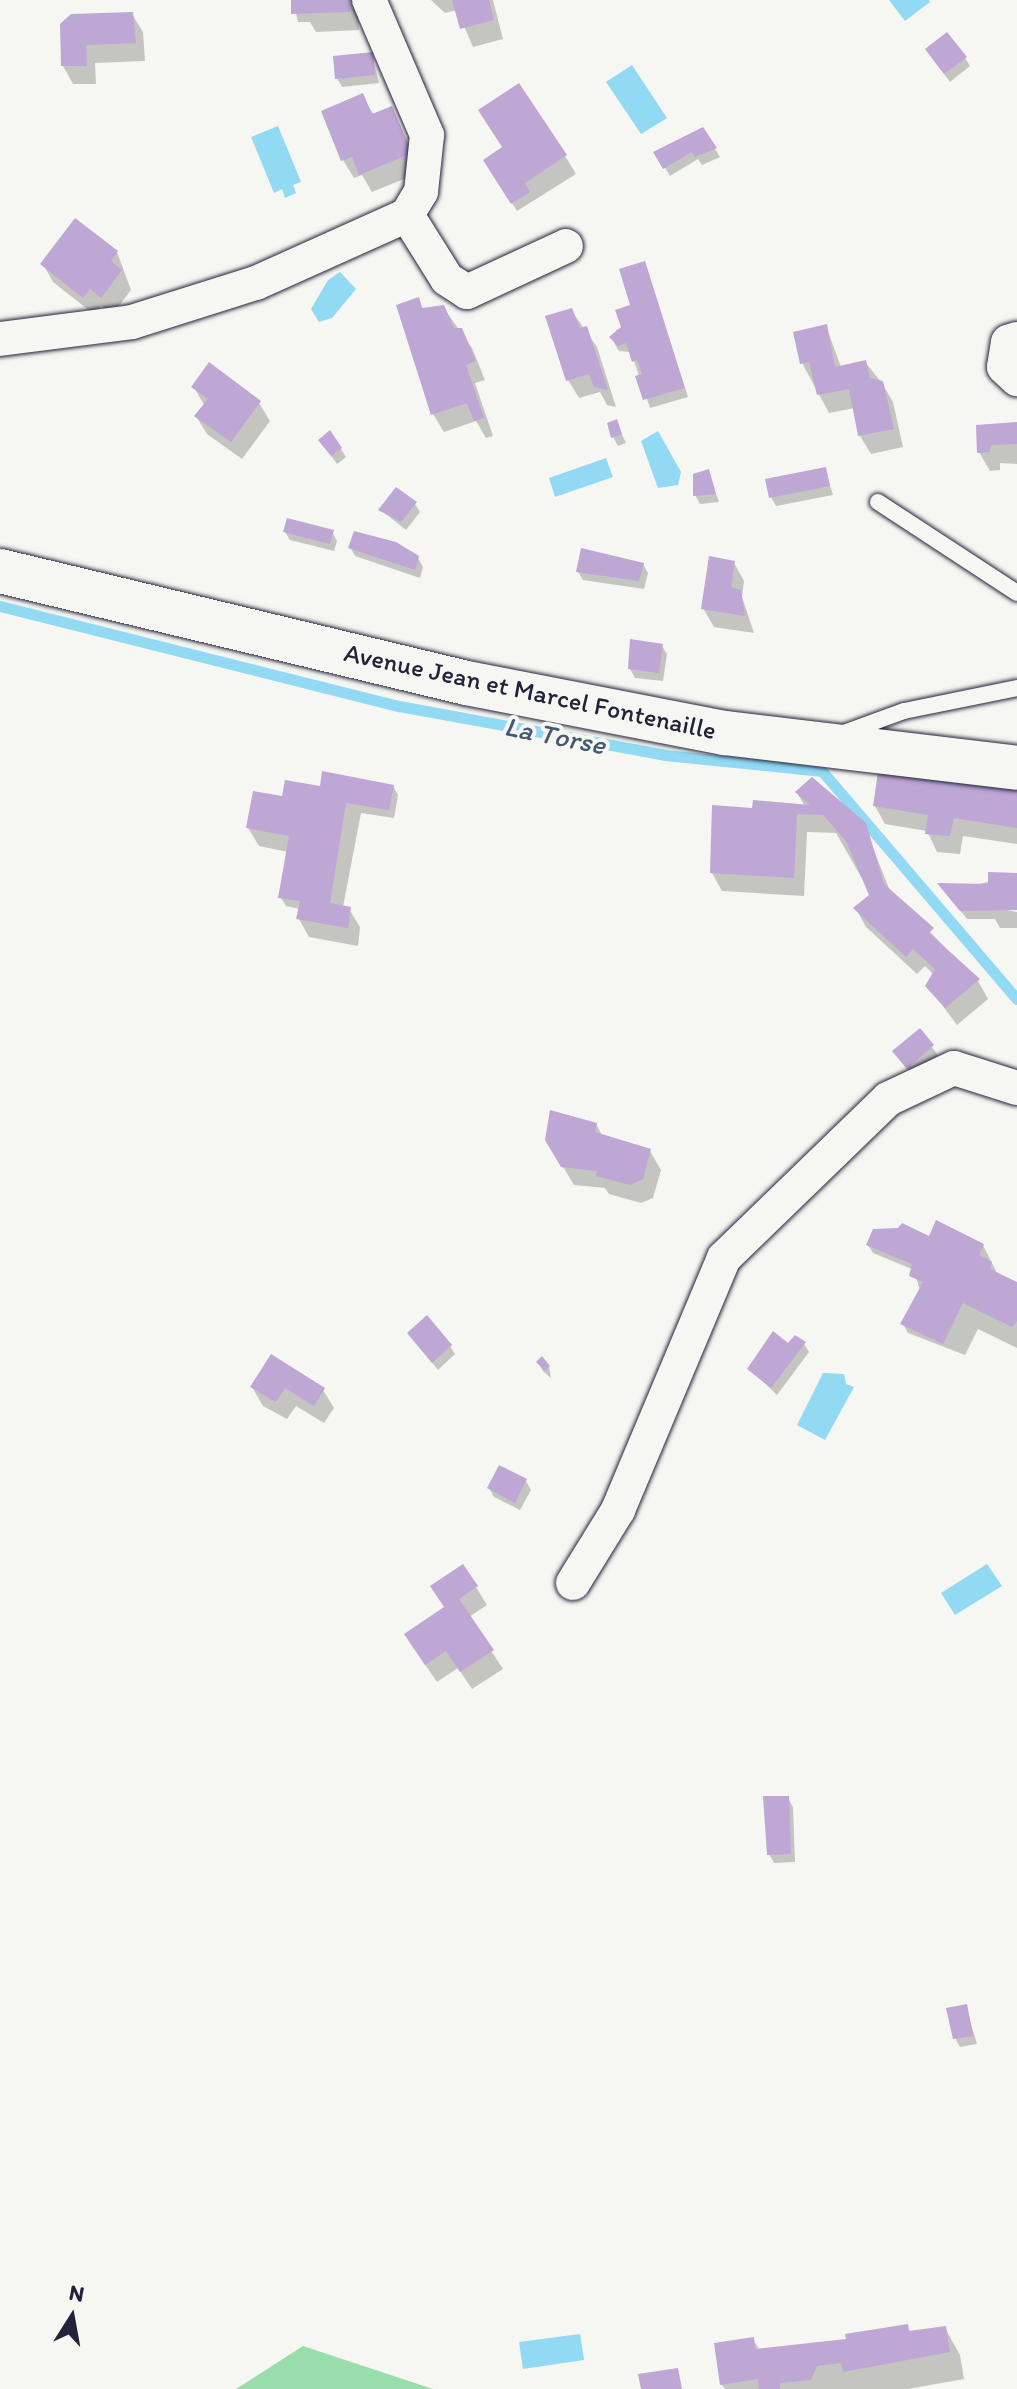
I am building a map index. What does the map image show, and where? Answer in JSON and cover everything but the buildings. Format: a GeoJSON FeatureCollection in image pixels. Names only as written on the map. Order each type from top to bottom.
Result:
{"type":"FeatureCollection","features":[{"type":"Feature","properties":{"kind":"main road","name":"Avenue Jean et Marcel Fontenaille"},"geometry":{"type":"LineString","coordinates":[[0,562],[50,580]]}},
{"type":"Feature","properties":{"kind":"main road","name":"Avenue Jean et Marcel Fontenaille"},"geometry":{"type":"LineString","coordinates":[[0,571],[50,580],[467,683],[725,733],[1017,768]]}},
{"type":"Feature","properties":{"kind":"street"},"geometry":{"type":"LineString","coordinates":[[0,339],[132,322],[256,283],[407,215],[421,192],[427,135],[369,0]]}},
{"type":"Feature","properties":{"kind":"street"},"geometry":{"type":"LineString","coordinates":[[407,215],[447,279],[467,292],[566,246]]}},
{"type":"Feature","properties":{"kind":"street"},"geometry":{"type":"LineString","coordinates":[[1017,339],[1008,342],[1004,367],[1017,379]]}},
{"type":"Feature","properties":{"kind":"street"},"geometry":{"type":"LineString","coordinates":[[573,1583],[618,1510],[724,1258],[888,1099],[954,1068],[1017,1088]]}},
{"type":"Feature","properties":{"kind":"lane"},"geometry":{"type":"LineString","coordinates":[[878,502],[1017,593]]}},
{"type":"Feature","properties":{"kind":"lane"},"geometry":{"type":"LineString","coordinates":[[816,744],[904,711],[1017,688]]}},
{"type":"Feature","properties":{"kind":"green space"},"geometry":{"type":"Polygon","coordinates":[[[303,2346],[433,2389],[236,2389],[303,2346]]]}},
{"type":"Feature","properties":{"kind":"water"},"geometry":{"type":"Polygon","coordinates":[[[889,0],[929,0],[930,2],[905,21],[889,0]]]}},
{"type":"Feature","properties":{"kind":"water"},"geometry":{"type":"Polygon","coordinates":[[[632,65],[667,118],[641,134],[606,82],[632,65]]]}},
{"type":"Feature","properties":{"kind":"water"},"geometry":{"type":"Polygon","coordinates":[[[278,126],[301,182],[293,185],[296,193],[285,198],[282,189],[274,193],[251,137],[278,126]]]}},
{"type":"Feature","properties":{"kind":"water"},"geometry":{"type":"Polygon","coordinates":[[[340,272],[356,289],[332,318],[319,322],[311,309],[328,280],[340,272]]]}},
{"type":"Feature","properties":{"kind":"water"},"geometry":{"type":"Polygon","coordinates":[[[658,431],[681,472],[678,485],[658,488],[641,441],[658,431]]]}},
{"type":"Feature","properties":{"kind":"water"},"geometry":{"type":"Polygon","coordinates":[[[606,458],[613,477],[555,497],[549,478],[606,458]]]}},
{"type":"Feature","properties":{"kind":"water"},"geometry":{"type":"Polygon","coordinates":[[[823,1373],[844,1374],[846,1384],[854,1387],[825,1440],[797,1425],[823,1373]]]}},
{"type":"Feature","properties":{"kind":"water"},"geometry":{"type":"Polygon","coordinates":[[[987,1564],[1002,1586],[955,1615],[941,1593],[987,1564]]]}},
{"type":"Feature","properties":{"kind":"water"},"geometry":{"type":"Polygon","coordinates":[[[580,2334],[584,2360],[523,2369],[519,2342],[580,2334]]]}},
{"type":"Feature","properties":{"kind":"waterway","name":"La Torse"},"geometry":{"type":"LineString","coordinates":[[0,606],[399,706],[665,755],[822,771],[1017,999]]}}]}
